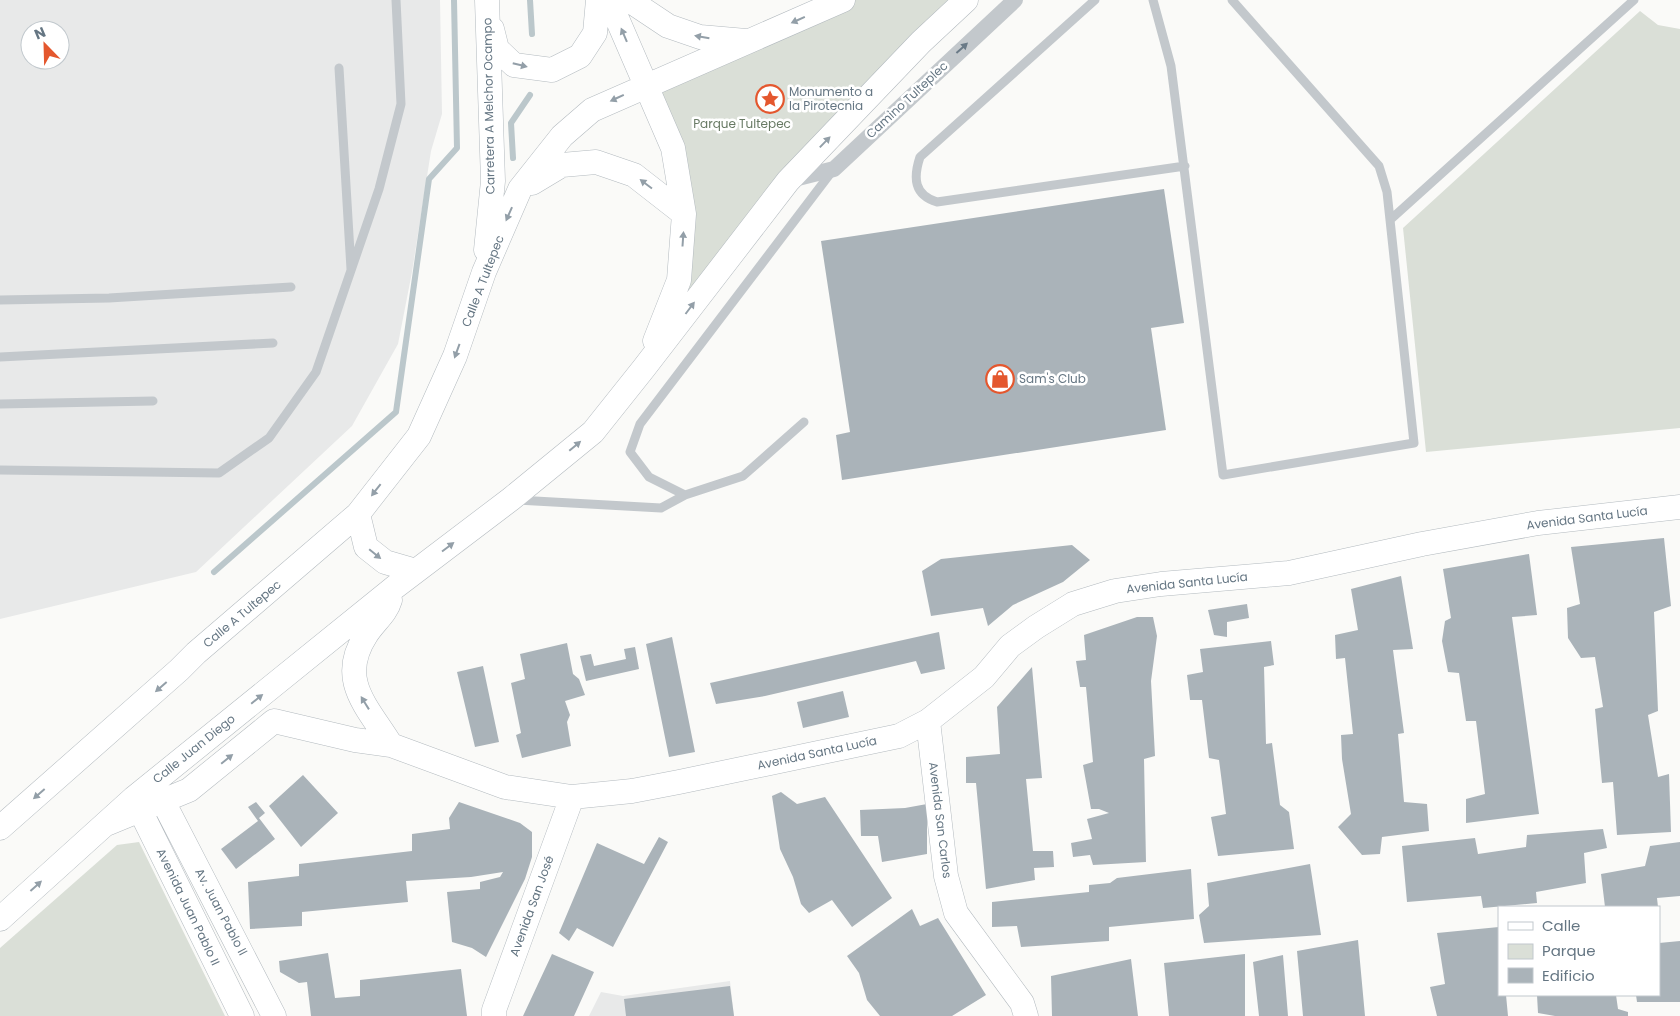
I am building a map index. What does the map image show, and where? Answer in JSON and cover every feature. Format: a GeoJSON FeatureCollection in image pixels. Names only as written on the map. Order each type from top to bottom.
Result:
{"type":"FeatureCollection","features":[{"type":"Feature","properties":{"kind":"main road"},"geometry":{"type":"LineString","coordinates":[[487,6],[497,49],[514,66],[552,70],[580,56],[595,32],[598,0]]}},
{"type":"Feature","properties":{"kind":"main road"},"geometry":{"type":"LineString","coordinates":[[609,0],[673,148],[684,214],[679,280],[644,368]]}},
{"type":"Feature","properties":{"kind":"main road"},"geometry":{"type":"LineString","coordinates":[[629,0],[668,26],[700,38],[750,41]]}},
{"type":"Feature","properties":{"kind":"main road","name":"Calle A Tultepec"},"geometry":{"type":"LineString","coordinates":[[0,828],[172,677],[196,653],[358,514],[419,436],[455,356],[484,272],[520,189],[562,136],[592,110],[645,85],[843,0]]}},
{"type":"Feature","properties":{"kind":"main road"},"geometry":{"type":"LineString","coordinates":[[391,745],[356,690],[353,672],[355,654],[368,633],[387,609],[395,587],[511,500],[592,432],[644,368],[788,181],[921,42],[966,0]]}},
{"type":"Feature","properties":{"kind":"main road","name":"Carretera A Melchor Ocampo"},"geometry":{"type":"LineString","coordinates":[[484,272],[493,181],[487,6]]}},
{"type":"Feature","properties":{"kind":"main road"},"geometry":{"type":"LineString","coordinates":[[520,189],[562,164],[596,162],[634,175],[684,214]]}},
{"type":"Feature","properties":{"kind":"main road","name":"Avenida Santa Lucía"},"geometry":{"type":"LineString","coordinates":[[189,790],[274,721],[355,740],[391,745],[506,787],[572,797],[660,785],[899,736],[928,721],[984,677],[1010,646],[1036,627],[1073,604],[1115,591],[1161,584],[1289,574],[1422,544],[1538,523],[1680,507]]}},
{"type":"Feature","properties":{"kind":"main road"},"geometry":{"type":"LineString","coordinates":[[358,514],[366,547],[385,562],[416,571]]}},
{"type":"Feature","properties":{"kind":"main road","name":"Calle Juan Diego"},"geometry":{"type":"LineString","coordinates":[[151,801],[395,587]]}},
{"type":"Feature","properties":{"kind":"main road","name":"Avenida San Carlos"},"geometry":{"type":"LineString","coordinates":[[928,721],[946,876],[956,914],[1022,1003],[1026,1016]]}},
{"type":"Feature","properties":{"kind":"main road"},"geometry":{"type":"LineString","coordinates":[[0,919],[104,825],[151,801],[189,790]]}},
{"type":"Feature","properties":{"kind":"main road"},"geometry":{"type":"LineString","coordinates":[[178,830],[189,790]]}},
{"type":"Feature","properties":{"kind":"main road","name":"Avenida San José"},"geometry":{"type":"LineString","coordinates":[[494,1016],[494,1010],[572,797]]}},
{"type":"Feature","properties":{"kind":"main road","name":"Av. Juan Pablo ll"},"geometry":{"type":"LineString","coordinates":[[151,801],[178,830],[274,1016]]}},
{"type":"Feature","properties":{"kind":"main road","name":"Avenida Juan Pablo II"},"geometry":{"type":"LineString","coordinates":[[151,801],[242,1016]]}},
{"type":"Feature","properties":{"kind":"street","name":"Camino Tulteplec"},"geometry":{"type":"LineString","coordinates":[[788,181],[834,168],[1015,0]]}},
{"type":"Feature","properties":{"kind":"lane"},"geometry":{"type":"LineString","coordinates":[[0,470],[219,473],[269,438],[316,372],[379,189],[401,104],[396,0]]}},
{"type":"Feature","properties":{"kind":"lane"},"geometry":{"type":"LineString","coordinates":[[1095,0],[920,158],[915,172],[918,187],[925,198],[937,202],[1185,166]]}},
{"type":"Feature","properties":{"kind":"lane"},"geometry":{"type":"LineString","coordinates":[[1153,0],[1171,66],[1223,474],[1414,443],[1386,182],[1380,166],[1232,0]]}},
{"type":"Feature","properties":{"kind":"lane"},"geometry":{"type":"LineString","coordinates":[[1390,220],[1634,0]]}},
{"type":"Feature","properties":{"kind":"lane"},"geometry":{"type":"LineString","coordinates":[[340,68],[351,274]]}},
{"type":"Feature","properties":{"kind":"lane"},"geometry":{"type":"LineString","coordinates":[[685,495],[649,477],[630,452],[640,424],[834,168]]}},
{"type":"Feature","properties":{"kind":"lane"},"geometry":{"type":"LineString","coordinates":[[0,300],[109,298],[291,287]]}},
{"type":"Feature","properties":{"kind":"lane"},"geometry":{"type":"LineString","coordinates":[[0,357],[273,343]]}},
{"type":"Feature","properties":{"kind":"lane"},"geometry":{"type":"LineString","coordinates":[[0,404],[152,401]]}},
{"type":"Feature","properties":{"kind":"lane"},"geometry":{"type":"LineString","coordinates":[[511,500],[661,508],[685,495],[743,476],[804,422]]}},
{"type":"Feature","properties":{"kind":"shaded area"},"geometry":{"type":"Polygon","coordinates":[[[0,0],[440,0],[442,114],[431,151],[412,272],[398,344],[352,426],[196,572],[0,619],[0,0]]]}},
{"type":"Feature","properties":{"kind":"shaded area"},"geometry":{"type":"Polygon","coordinates":[[[730,981],[734,1016],[589,1016],[601,992],[623,996],[730,981]]]}},
{"type":"Feature","properties":{"kind":"green space","name":"Parque Tultepec"},"geometry":{"type":"Polygon","coordinates":[[[841,0],[968,0],[756,214],[645,365],[686,222],[647,85],[841,0]]]}},
{"type":"Feature","properties":{"kind":"green space"},"geometry":{"type":"Polygon","coordinates":[[[1640,11],[1658,25],[1680,29],[1680,428],[1426,452],[1403,228],[1640,11]]]}},
{"type":"Feature","properties":{"kind":"green space"},"geometry":{"type":"Polygon","coordinates":[[[139,842],[225,1016],[0,1016],[0,948],[117,845],[139,842]]]}},
{"type":"Feature","properties":{"kind":"building","name":"Sam's Club"},"geometry":{"type":"Polygon","coordinates":[[[1164,189],[1184,323],[1151,328],[1166,430],[842,480],[836,435],[850,432],[821,241],[1164,189]]]}},
{"type":"Feature","properties":{"kind":"building"},"geometry":{"type":"Polygon","coordinates":[[[1664,538],[1671,606],[1654,612],[1658,711],[1648,715],[1658,777],[1669,774],[1671,832],[1617,835],[1613,782],[1602,783],[1595,709],[1603,707],[1595,657],[1581,658],[1568,638],[1567,608],[1580,604],[1571,547],[1664,538]]]}},
{"type":"Feature","properties":{"kind":"building"},"geometry":{"type":"Polygon","coordinates":[[[1072,545],[1090,560],[1063,582],[1013,605],[988,626],[983,608],[931,616],[922,571],[941,559],[1072,545]]]}},
{"type":"Feature","properties":{"kind":"building"},"geometry":{"type":"Polygon","coordinates":[[[1529,554],[1537,615],[1512,617],[1539,814],[1466,823],[1466,799],[1485,794],[1476,721],[1466,721],[1459,673],[1448,672],[1442,641],[1445,621],[1451,618],[1443,569],[1529,554]]]}},
{"type":"Feature","properties":{"kind":"building"},"geometry":{"type":"Polygon","coordinates":[[[1401,576],[1413,649],[1393,650],[1404,733],[1398,734],[1404,802],[1427,804],[1429,831],[1382,837],[1380,854],[1362,855],[1338,827],[1351,814],[1342,759],[1341,735],[1353,734],[1345,658],[1336,659],[1335,635],[1358,630],[1351,589],[1401,576]]]}},
{"type":"Feature","properties":{"kind":"building"},"geometry":{"type":"Polygon","coordinates":[[[1247,604],[1249,618],[1227,622],[1227,637],[1214,635],[1208,610],[1247,604]]]}},
{"type":"Feature","properties":{"kind":"building"},"geometry":{"type":"Polygon","coordinates":[[[1137,617],[1153,617],[1157,636],[1151,681],[1155,756],[1144,759],[1146,862],[1093,865],[1090,855],[1073,857],[1071,843],[1092,839],[1087,819],[1109,813],[1099,809],[1091,809],[1083,765],[1093,762],[1086,687],[1080,687],[1076,661],[1086,660],[1084,635],[1137,617]]]}},
{"type":"Feature","properties":{"kind":"building"},"geometry":{"type":"Polygon","coordinates":[[[939,632],[945,669],[921,674],[916,661],[765,696],[716,704],[710,683],[939,632]]]}},
{"type":"Feature","properties":{"kind":"building"},"geometry":{"type":"Polygon","coordinates":[[[672,637],[695,752],[669,757],[646,644],[672,637]]]}},
{"type":"Feature","properties":{"kind":"building"},"geometry":{"type":"Polygon","coordinates":[[[1271,641],[1274,665],[1264,667],[1266,744],[1272,743],[1280,805],[1289,812],[1294,849],[1218,856],[1211,817],[1226,814],[1219,760],[1209,758],[1202,700],[1190,700],[1187,675],[1203,672],[1200,649],[1271,641]]]}},
{"type":"Feature","properties":{"kind":"building"},"geometry":{"type":"Polygon","coordinates":[[[567,643],[573,674],[579,679],[585,695],[565,701],[570,715],[567,722],[571,746],[522,758],[516,735],[521,733],[511,683],[525,679],[520,654],[567,643]]]}},
{"type":"Feature","properties":{"kind":"building"},"geometry":{"type":"Polygon","coordinates":[[[635,647],[639,669],[586,681],[580,656],[591,654],[594,666],[626,659],[624,649],[635,647]]]}},
{"type":"Feature","properties":{"kind":"building"},"geometry":{"type":"Polygon","coordinates":[[[483,666],[499,742],[475,747],[457,672],[483,666]]]}},
{"type":"Feature","properties":{"kind":"building"},"geometry":{"type":"Polygon","coordinates":[[[1032,667],[1042,778],[1026,779],[1033,851],[1053,851],[1054,867],[1034,868],[1035,880],[986,889],[976,783],[966,783],[966,757],[1000,754],[997,707],[1032,667]]]}},
{"type":"Feature","properties":{"kind":"building"},"geometry":{"type":"Polygon","coordinates":[[[843,691],[849,717],[803,728],[797,702],[843,691]]]}},
{"type":"Feature","properties":{"kind":"building"},"geometry":{"type":"Polygon","coordinates":[[[303,775],[338,813],[301,847],[269,806],[303,775]]]}},
{"type":"Feature","properties":{"kind":"building"},"geometry":{"type":"Polygon","coordinates":[[[781,792],[797,804],[825,797],[892,898],[852,927],[832,900],[809,913],[801,904],[793,877],[780,849],[772,796],[781,792]]]}},
{"type":"Feature","properties":{"kind":"building"},"geometry":{"type":"Polygon","coordinates":[[[256,802],[265,813],[259,818],[275,839],[236,869],[221,849],[258,821],[248,807],[256,802]]]}},
{"type":"Feature","properties":{"kind":"building"},"geometry":{"type":"Polygon","coordinates":[[[459,802],[520,823],[532,832],[532,857],[525,879],[486,957],[472,948],[452,942],[447,892],[480,889],[480,882],[500,877],[503,872],[471,877],[406,881],[408,902],[302,912],[302,926],[250,929],[248,882],[299,876],[299,864],[412,851],[412,834],[450,829],[449,818],[459,802]]]}},
{"type":"Feature","properties":{"kind":"building"},"geometry":{"type":"Polygon","coordinates":[[[927,804],[927,854],[882,862],[878,836],[861,836],[860,810],[905,808],[927,804]]]}},
{"type":"Feature","properties":{"kind":"building"},"geometry":{"type":"Polygon","coordinates":[[[1603,829],[1607,848],[1584,853],[1586,883],[1536,892],[1537,903],[1483,908],[1481,896],[1407,902],[1402,846],[1475,838],[1478,854],[1526,847],[1527,835],[1603,829]]]}},
{"type":"Feature","properties":{"kind":"building"},"geometry":{"type":"Polygon","coordinates":[[[659,837],[668,842],[613,947],[577,928],[569,941],[559,933],[597,843],[644,864],[659,837]]]}},
{"type":"Feature","properties":{"kind":"building"},"geometry":{"type":"Polygon","coordinates":[[[1680,842],[1680,896],[1657,898],[1658,906],[1605,906],[1601,874],[1645,866],[1650,846],[1680,842]]]}},
{"type":"Feature","properties":{"kind":"building"},"geometry":{"type":"Polygon","coordinates":[[[1310,864],[1321,935],[1204,943],[1199,915],[1209,906],[1207,883],[1310,864]]]}},
{"type":"Feature","properties":{"kind":"building"},"geometry":{"type":"Polygon","coordinates":[[[1191,869],[1194,919],[1109,927],[1109,941],[1021,947],[1017,926],[992,927],[992,902],[1089,892],[1089,885],[1110,883],[1117,878],[1191,869]]]}},
{"type":"Feature","properties":{"kind":"building"},"geometry":{"type":"Polygon","coordinates":[[[912,909],[920,926],[938,918],[986,995],[952,1016],[880,1016],[867,1000],[859,973],[847,956],[912,909]]]}},
{"type":"Feature","properties":{"kind":"building"},"geometry":{"type":"Polygon","coordinates":[[[1498,927],[1498,996],[1506,996],[1508,1016],[1437,1016],[1430,987],[1445,984],[1437,933],[1498,927]]]}},
{"type":"Feature","properties":{"kind":"building"},"geometry":{"type":"Polygon","coordinates":[[[1358,940],[1365,1016],[1303,1016],[1297,951],[1358,940]]]}},
{"type":"Feature","properties":{"kind":"building"},"geometry":{"type":"Polygon","coordinates":[[[1680,941],[1680,1002],[1637,1002],[1636,996],[1660,996],[1660,943],[1680,941]]]}},
{"type":"Feature","properties":{"kind":"building"},"geometry":{"type":"Polygon","coordinates":[[[328,953],[335,998],[360,996],[360,980],[461,969],[467,1016],[311,1016],[307,982],[299,983],[280,972],[279,961],[328,953]]]}},
{"type":"Feature","properties":{"kind":"building"},"geometry":{"type":"Polygon","coordinates":[[[552,954],[594,972],[574,1016],[523,1016],[552,954]]]}},
{"type":"Feature","properties":{"kind":"building"},"geometry":{"type":"Polygon","coordinates":[[[1245,954],[1245,1016],[1169,1016],[1164,963],[1245,954]]]}},
{"type":"Feature","properties":{"kind":"building"},"geometry":{"type":"Polygon","coordinates":[[[1283,955],[1288,1016],[1259,1016],[1253,962],[1283,955]]]}},
{"type":"Feature","properties":{"kind":"building"},"geometry":{"type":"Polygon","coordinates":[[[1131,959],[1138,1016],[1052,1016],[1051,976],[1131,959]]]}},
{"type":"Feature","properties":{"kind":"building"},"geometry":{"type":"Polygon","coordinates":[[[730,986],[734,1016],[626,1016],[624,999],[730,986]]]}},
{"type":"Feature","properties":{"kind":"building"},"geometry":{"type":"Polygon","coordinates":[[[1537,996],[1616,996],[1618,1009],[1628,1012],[1628,1016],[1555,1016],[1538,1013],[1537,996]]]}},
{"type":"Feature","properties":{"kind":"waterway"},"geometry":{"type":"LineString","coordinates":[[214,572],[396,412],[429,179],[457,148],[454,0]]}},
{"type":"Feature","properties":{"kind":"waterway"},"geometry":{"type":"LineString","coordinates":[[530,0],[532,34]]}},
{"type":"Feature","properties":{"kind":"waterway"},"geometry":{"type":"LineString","coordinates":[[513,158],[511,123],[530,95]]}},
{"type":"Feature","properties":{"kind":"place","name":"Monumento a la Pirotecnia"},"geometry":{"type":"Point","coordinates":[770,99]}},
{"type":"Feature","properties":{"kind":"place","name":"Sam's Club"},"geometry":{"type":"Point","coordinates":[1000,379]}}]}
